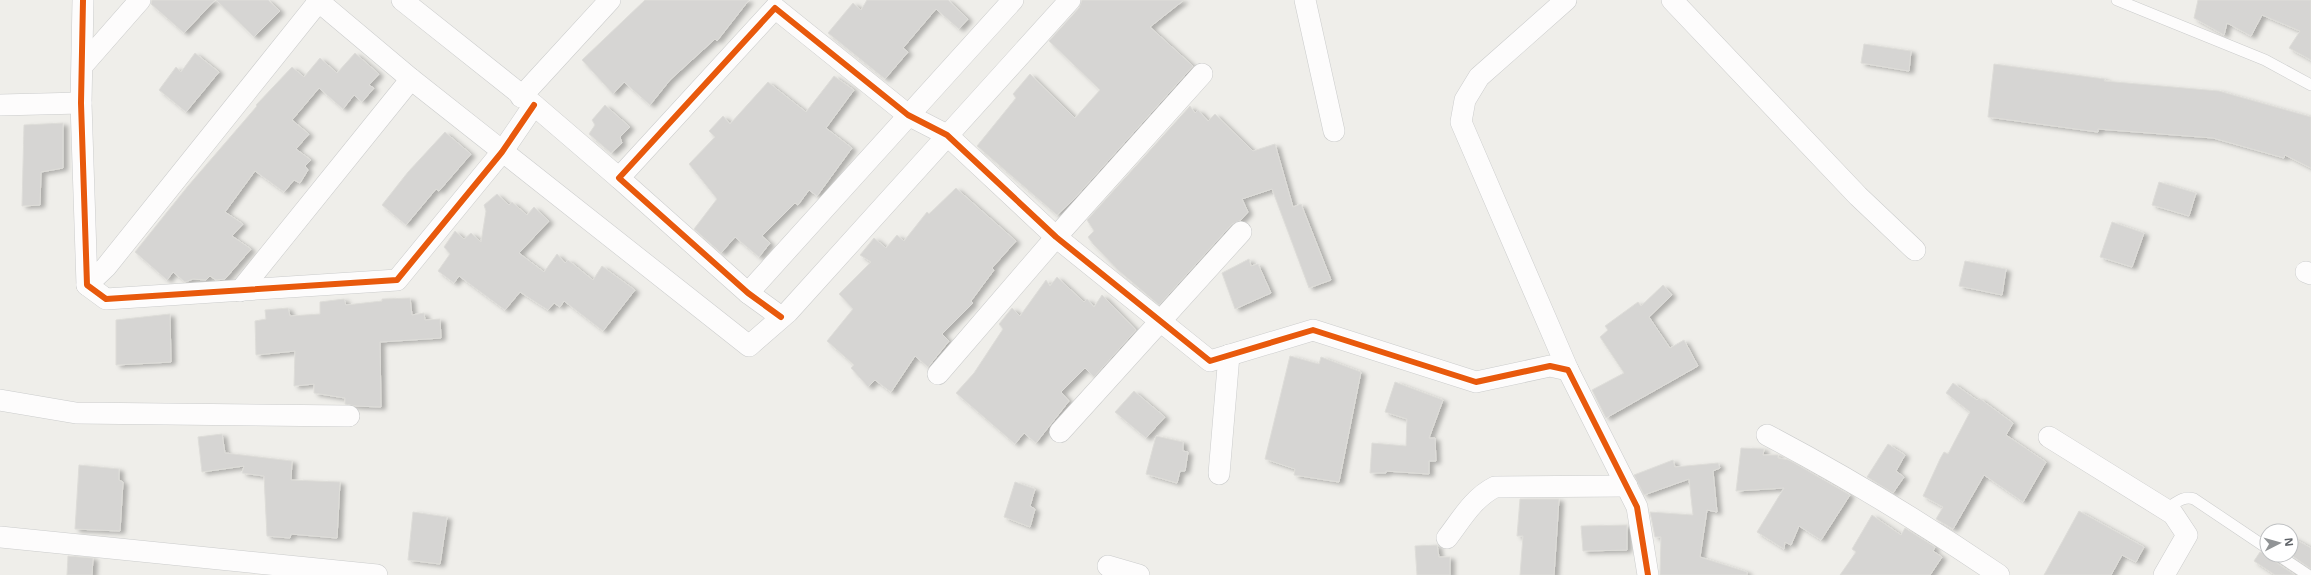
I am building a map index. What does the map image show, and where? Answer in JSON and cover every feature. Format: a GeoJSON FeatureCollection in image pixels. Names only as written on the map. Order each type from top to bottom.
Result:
{"type":"FeatureCollection","features":[{"type":"Feature","properties":{"kind":"street"},"geometry":{"type":"LineString","coordinates":[[83,0],[81,103],[88,285],[106,299],[397,280],[502,152],[527,101],[610,0]]}},
{"type":"Feature","properties":{"kind":"street"},"geometry":{"type":"LineString","coordinates":[[82,65],[140,0]]}},
{"type":"Feature","properties":{"kind":"street"},"geometry":{"type":"LineString","coordinates":[[402,0],[619,178],[748,293],[782,317]]}},
{"type":"Feature","properties":{"kind":"street"},"geometry":{"type":"LineString","coordinates":[[748,293],[1013,0]]}},
{"type":"Feature","properties":{"kind":"street"},"geometry":{"type":"LineString","coordinates":[[88,285],[106,267],[318,1],[410,79],[749,346],[782,317],[1070,0]]}},
{"type":"Feature","properties":{"kind":"street"},"geometry":{"type":"LineString","coordinates":[[1305,0],[1334,131]]}},
{"type":"Feature","properties":{"kind":"street"},"geometry":{"type":"LineString","coordinates":[[1566,0],[1479,77],[1465,100],[1461,122],[1568,370],[1638,507],[1648,575]]}},
{"type":"Feature","properties":{"kind":"street"},"geometry":{"type":"LineString","coordinates":[[1672,0],[1858,196],[1915,250]]}},
{"type":"Feature","properties":{"kind":"street"},"geometry":{"type":"LineString","coordinates":[[619,178],[779,4],[908,115],[947,135],[1056,237],[1210,361],[1313,330],[1476,382],[1550,366],[1568,370]]}},
{"type":"Feature","properties":{"kind":"street"},"geometry":{"type":"LineString","coordinates":[[938,374],[1056,237],[1202,74]]}},
{"type":"Feature","properties":{"kind":"street"},"geometry":{"type":"LineString","coordinates":[[240,291],[410,79]]}},
{"type":"Feature","properties":{"kind":"street"},"geometry":{"type":"LineString","coordinates":[[0,106],[81,103]]}},
{"type":"Feature","properties":{"kind":"street"},"geometry":{"type":"LineString","coordinates":[[1060,432],[1241,232]]}},
{"type":"Feature","properties":{"kind":"street"},"geometry":{"type":"LineString","coordinates":[[1219,474],[1229,355]]}},
{"type":"Feature","properties":{"kind":"street"},"geometry":{"type":"LineString","coordinates":[[0,400],[76,413],[349,416]]}},
{"type":"Feature","properties":{"kind":"street"},"geometry":{"type":"LineString","coordinates":[[1767,435],[1832,469],[1916,519],[1999,575]]}},
{"type":"Feature","properties":{"kind":"street"},"geometry":{"type":"LineString","coordinates":[[2049,437],[2173,514],[2187,535],[2164,575]]}},
{"type":"Feature","properties":{"kind":"street"},"geometry":{"type":"LineString","coordinates":[[1447,538],[1476,500],[1484,493],[1495,487],[1627,486]]}},
{"type":"Feature","properties":{"kind":"street"},"geometry":{"type":"LineString","coordinates":[[0,537],[377,575]]}},
{"type":"Feature","properties":{"kind":"street"},"geometry":{"type":"LineString","coordinates":[[1108,566],[1139,575]]}},
{"type":"Feature","properties":{"kind":"lane"},"geometry":{"type":"LineString","coordinates":[[2117,0],[2264,60],[2311,85]]}},
{"type":"Feature","properties":{"kind":"lane"},"geometry":{"type":"LineString","coordinates":[[2166,509],[2182,499],[2189,497],[2259,543]]}},
{"type":"Feature","properties":{"kind":"lane"},"geometry":{"type":"LineString","coordinates":[[2290,563],[2308,575]]}},
{"type":"Feature","properties":{"kind":"building"},"geometry":{"type":"Polygon","coordinates":[[[152,0],[215,0],[184,33],[151,4],[152,0]]]}},
{"type":"Feature","properties":{"kind":"building"},"geometry":{"type":"Polygon","coordinates":[[[216,0],[268,0],[280,11],[254,37],[216,0]]]}},
{"type":"Feature","properties":{"kind":"building"},"geometry":{"type":"Polygon","coordinates":[[[645,0],[749,0],[717,41],[715,39],[670,80],[650,105],[624,82],[613,94],[582,60],[645,0]]]}},
{"type":"Feature","properties":{"kind":"building"},"geometry":{"type":"Polygon","coordinates":[[[867,0],[948,0],[968,19],[959,29],[936,9],[903,48],[908,52],[885,79],[828,33],[853,3],[861,10],[867,0]]]}},
{"type":"Feature","properties":{"kind":"building"},"geometry":{"type":"Polygon","coordinates":[[[1082,0],[1184,0],[1150,27],[1193,66],[1073,200],[1057,215],[977,146],[1016,98],[1013,94],[1030,74],[1075,118],[1100,90],[1049,41],[1079,8],[1082,0]]]}},
{"type":"Feature","properties":{"kind":"building"},"geometry":{"type":"Polygon","coordinates":[[[2198,0],[2311,0],[2311,60],[2289,48],[2300,31],[2262,15],[2251,36],[2227,23],[2224,35],[2194,18],[2198,0]]]}},
{"type":"Feature","properties":{"kind":"building"},"geometry":{"type":"Polygon","coordinates":[[[1864,44],[1911,51],[1909,71],[1861,63],[1864,44]]]}},
{"type":"Feature","properties":{"kind":"building"},"geometry":{"type":"Polygon","coordinates":[[[195,53],[219,72],[186,112],[159,90],[176,67],[181,72],[195,53]]]}},
{"type":"Feature","properties":{"kind":"building"},"geometry":{"type":"Polygon","coordinates":[[[355,53],[379,74],[369,85],[374,88],[362,102],[354,95],[343,109],[319,88],[292,120],[309,134],[296,149],[311,160],[305,166],[308,170],[300,183],[294,180],[284,192],[255,171],[225,212],[243,224],[232,236],[251,249],[225,279],[216,280],[210,276],[206,280],[193,279],[185,282],[173,272],[167,280],[135,252],[188,186],[257,106],[256,105],[292,67],[304,77],[320,58],[337,73],[355,53]]]}},
{"type":"Feature","properties":{"kind":"building"},"geometry":{"type":"Polygon","coordinates":[[[1994,64],[2105,79],[2104,81],[2219,91],[2311,117],[2311,168],[2285,155],[2284,158],[2213,138],[2098,129],[2098,132],[1988,117],[1994,64]]]}},
{"type":"Feature","properties":{"kind":"building"},"geometry":{"type":"Polygon","coordinates":[[[834,76],[854,90],[826,128],[852,148],[817,196],[809,190],[798,205],[795,203],[762,236],[770,243],[759,257],[735,237],[721,253],[694,229],[717,199],[689,164],[715,137],[709,131],[723,116],[730,124],[768,82],[806,112],[834,76]]]}},
{"type":"Feature","properties":{"kind":"building"},"geometry":{"type":"Polygon","coordinates":[[[605,105],[630,127],[620,137],[622,143],[611,153],[589,134],[595,125],[592,120],[605,105]]]}},
{"type":"Feature","properties":{"kind":"building"},"geometry":{"type":"Polygon","coordinates":[[[1190,106],[1195,113],[1198,110],[1208,121],[1215,114],[1253,151],[1275,144],[1293,207],[1301,204],[1331,280],[1309,288],[1272,189],[1242,199],[1248,212],[1241,220],[1232,224],[1159,305],[1119,271],[1093,244],[1088,237],[1094,231],[1087,220],[1190,106]]]}},
{"type":"Feature","properties":{"kind":"building"},"geometry":{"type":"Polygon","coordinates":[[[63,123],[63,168],[41,172],[40,205],[22,206],[24,125],[63,123]]]}},
{"type":"Feature","properties":{"kind":"building"},"geometry":{"type":"Polygon","coordinates":[[[445,132],[471,154],[439,191],[436,189],[406,225],[382,205],[408,172],[445,132]]]}},
{"type":"Feature","properties":{"kind":"building"},"geometry":{"type":"Polygon","coordinates":[[[2159,182],[2196,193],[2189,216],[2152,205],[2159,182]]]}},
{"type":"Feature","properties":{"kind":"building"},"geometry":{"type":"Polygon","coordinates":[[[956,188],[1016,241],[992,268],[994,270],[971,301],[973,303],[942,334],[949,341],[928,367],[915,356],[891,392],[875,380],[868,387],[851,368],[854,365],[827,341],[853,309],[839,294],[871,262],[860,255],[874,238],[886,248],[897,235],[904,241],[927,212],[929,214],[956,188]]]}},
{"type":"Feature","properties":{"kind":"building"},"geometry":{"type":"Polygon","coordinates":[[[497,194],[509,205],[512,202],[527,215],[534,207],[549,221],[519,253],[544,272],[557,254],[565,263],[568,260],[593,280],[602,266],[635,290],[603,331],[564,301],[560,307],[554,303],[548,310],[520,292],[505,310],[459,276],[454,283],[438,271],[450,254],[444,247],[455,231],[464,239],[471,233],[481,242],[486,211],[484,205],[497,194]]]}},
{"type":"Feature","properties":{"kind":"building"},"geometry":{"type":"Polygon","coordinates":[[[2112,222],[2144,233],[2132,267],[2100,257],[2112,222]]]}},
{"type":"Feature","properties":{"kind":"building"},"geometry":{"type":"Polygon","coordinates":[[[1249,259],[1251,266],[1258,264],[1271,293],[1235,309],[1222,273],[1249,259]]]}},
{"type":"Feature","properties":{"kind":"building"},"geometry":{"type":"Polygon","coordinates":[[[1965,261],[2006,269],[2002,295],[1959,286],[1965,261]]]}},
{"type":"Feature","properties":{"kind":"building"},"geometry":{"type":"Polygon","coordinates":[[[1057,277],[1084,302],[1087,299],[1094,307],[1102,295],[1136,330],[1094,377],[1085,368],[1061,392],[1069,401],[1036,443],[1024,433],[1015,444],[956,393],[974,373],[1003,329],[999,324],[1012,308],[1020,316],[1046,280],[1050,286],[1057,277]]]}},
{"type":"Feature","properties":{"kind":"building"},"geometry":{"type":"Polygon","coordinates":[[[1663,285],[1672,295],[1649,317],[1670,348],[1684,340],[1698,366],[1606,418],[1592,390],[1624,373],[1600,337],[1608,330],[1605,326],[1638,302],[1641,306],[1663,285]]]}},
{"type":"Feature","properties":{"kind":"building"},"geometry":{"type":"Polygon","coordinates":[[[410,298],[412,315],[424,313],[425,320],[440,319],[441,338],[380,342],[381,407],[345,404],[345,398],[314,393],[314,384],[294,386],[295,351],[256,355],[255,321],[266,319],[265,310],[288,308],[290,316],[320,314],[320,302],[344,299],[346,305],[382,301],[382,299],[410,298]]]}},
{"type":"Feature","properties":{"kind":"building"},"geometry":{"type":"Polygon","coordinates":[[[170,314],[171,362],[116,365],[116,320],[170,314]]]}},
{"type":"Feature","properties":{"kind":"building"},"geometry":{"type":"Polygon","coordinates":[[[1290,356],[1319,364],[1321,357],[1361,372],[1339,482],[1294,475],[1295,469],[1265,459],[1290,356]]]}},
{"type":"Feature","properties":{"kind":"building"},"geometry":{"type":"Polygon","coordinates":[[[1395,382],[1443,400],[1429,438],[1435,438],[1436,461],[1429,461],[1429,474],[1386,471],[1386,473],[1370,473],[1372,443],[1406,446],[1407,419],[1385,412],[1395,382]]]}},
{"type":"Feature","properties":{"kind":"building"},"geometry":{"type":"Polygon","coordinates":[[[1953,383],[1977,400],[1979,398],[2013,423],[2006,435],[2046,462],[2023,502],[1984,475],[1953,529],[1936,519],[1943,507],[1923,496],[1940,459],[1944,452],[1948,454],[1970,412],[1946,393],[1953,383]]]}},
{"type":"Feature","properties":{"kind":"building"},"geometry":{"type":"Polygon","coordinates":[[[1134,391],[1165,417],[1146,438],[1115,412],[1134,391]]]}},
{"type":"Feature","properties":{"kind":"building"},"geometry":{"type":"Polygon","coordinates":[[[222,434],[225,453],[292,461],[291,480],[340,482],[337,538],[291,534],[290,538],[267,536],[264,476],[242,473],[244,466],[202,472],[198,437],[222,434]]]}},
{"type":"Feature","properties":{"kind":"building"},"geometry":{"type":"Polygon","coordinates":[[[1156,436],[1183,442],[1183,451],[1188,452],[1185,471],[1180,471],[1177,483],[1146,474],[1156,436]]]}},
{"type":"Feature","properties":{"kind":"building"},"geometry":{"type":"Polygon","coordinates":[[[1888,444],[1905,455],[1896,471],[1904,477],[1893,493],[1867,477],[1888,444]]]}},
{"type":"Feature","properties":{"kind":"building"},"geometry":{"type":"Polygon","coordinates":[[[1741,448],[1764,449],[1763,455],[1778,455],[1778,458],[1789,460],[1850,495],[1821,540],[1799,526],[1791,545],[1785,542],[1784,549],[1757,532],[1784,488],[1736,491],[1741,448]]]}},
{"type":"Feature","properties":{"kind":"building"},"geometry":{"type":"Polygon","coordinates":[[[1673,460],[1675,467],[1718,463],[1720,468],[1713,471],[1717,512],[1707,510],[1700,557],[1747,572],[1747,575],[1660,575],[1661,537],[1655,537],[1650,512],[1693,515],[1689,479],[1644,495],[1634,475],[1673,460]]]}},
{"type":"Feature","properties":{"kind":"building"},"geometry":{"type":"Polygon","coordinates":[[[79,465],[119,469],[119,480],[123,482],[120,531],[75,529],[79,465]]]}},
{"type":"Feature","properties":{"kind":"building"},"geometry":{"type":"Polygon","coordinates":[[[1015,482],[1035,489],[1030,506],[1035,509],[1030,527],[1004,517],[1015,482]]]}},
{"type":"Feature","properties":{"kind":"building"},"geometry":{"type":"Polygon","coordinates":[[[1520,499],[1559,499],[1554,575],[1520,575],[1523,536],[1517,536],[1520,499]]]}},
{"type":"Feature","properties":{"kind":"building"},"geometry":{"type":"Polygon","coordinates":[[[2079,511],[2144,547],[2136,562],[2122,555],[2111,575],[2044,575],[2079,511]]]}},
{"type":"Feature","properties":{"kind":"building"},"geometry":{"type":"Polygon","coordinates":[[[413,512],[447,517],[440,564],[408,560],[413,512]]]}},
{"type":"Feature","properties":{"kind":"building"},"geometry":{"type":"Polygon","coordinates":[[[1872,515],[1901,535],[1905,528],[1935,547],[1933,551],[1942,557],[1930,575],[1840,575],[1856,552],[1852,549],[1872,515]]]}},
{"type":"Feature","properties":{"kind":"building"},"geometry":{"type":"Polygon","coordinates":[[[1627,525],[1627,550],[1583,551],[1581,526],[1627,525]]]}},
{"type":"Feature","properties":{"kind":"building"},"geometry":{"type":"Polygon","coordinates":[[[2299,541],[2311,548],[2311,569],[2299,561],[2299,541]]]}},
{"type":"Feature","properties":{"kind":"building"},"geometry":{"type":"Polygon","coordinates":[[[1437,545],[1439,557],[1450,557],[1450,575],[1417,575],[1415,546],[1437,545]]]}},
{"type":"Feature","properties":{"kind":"building"},"geometry":{"type":"Polygon","coordinates":[[[2259,554],[2259,563],[2277,563],[2295,575],[2275,575],[2254,561],[2259,554]]]}},
{"type":"Feature","properties":{"kind":"building"},"geometry":{"type":"Polygon","coordinates":[[[68,556],[93,558],[92,575],[67,575],[68,556]]]}},
{"type":"Feature","properties":{"kind":"cycle path"},"geometry":{"type":"LineString","coordinates":[[83,0],[81,103],[87,285],[106,299],[397,280],[502,152],[534,105]]}},
{"type":"Feature","properties":{"kind":"cycle path"},"geometry":{"type":"LineString","coordinates":[[781,317],[748,293],[619,178],[775,8],[908,115],[947,135],[1056,237],[1210,361],[1313,330],[1476,382],[1550,366],[1568,370],[1637,507],[1648,575]]}}]}
